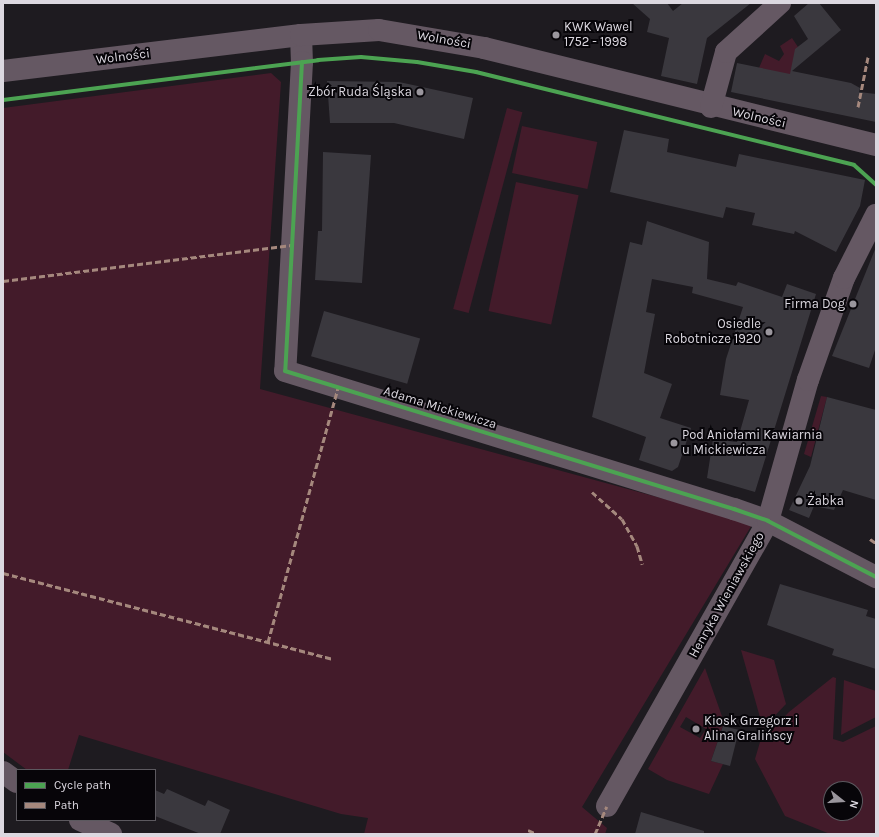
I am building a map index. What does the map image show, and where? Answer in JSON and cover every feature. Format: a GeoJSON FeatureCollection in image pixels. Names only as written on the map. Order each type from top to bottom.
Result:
{"type":"FeatureCollection","features":[{"type":"Feature","properties":{"kind":"street"},"geometry":{"type":"LineString","coordinates":[[711,107],[726,52],[780,3]]}},
{"type":"Feature","properties":{"kind":"street","name":"Wolności"},"geometry":{"type":"LineString","coordinates":[[3,71],[301,34],[379,30],[430,37],[711,107],[876,145]]}},
{"type":"Feature","properties":{"kind":"street","name":"Adama Mickiewicza"},"geometry":{"type":"LineString","coordinates":[[301,34],[302,62],[285,371],[768,521],[876,577]]}},
{"type":"Feature","properties":{"kind":"street","name":"Henryka Wieniawskiego"},"geometry":{"type":"LineString","coordinates":[[607,806],[768,521],[808,380],[844,278],[876,215]]}},
{"type":"Feature","properties":{"kind":"street"},"geometry":{"type":"LineString","coordinates":[[3,772],[16,781]]}},
{"type":"Feature","properties":{"kind":"street"},"geometry":{"type":"LineString","coordinates":[[82,821],[111,834]]}},
{"type":"Feature","properties":{"kind":"shaded area"},"geometry":{"type":"Polygon","coordinates":[[[792,38],[798,47],[786,92],[759,68],[765,54],[779,61],[784,54],[780,46],[792,38]]]}},
{"type":"Feature","properties":{"kind":"shaded area"},"geometry":{"type":"Polygon","coordinates":[[[271,73],[281,82],[260,389],[753,523],[582,807],[607,828],[605,834],[364,834],[368,818],[341,814],[79,735],[68,769],[26,769],[3,752],[3,108],[271,73]]]}},
{"type":"Feature","properties":{"kind":"shaded area"},"geometry":{"type":"Polygon","coordinates":[[[507,108],[522,112],[469,313],[453,309],[507,108]]]}},
{"type":"Feature","properties":{"kind":"shaded area"},"geometry":{"type":"Polygon","coordinates":[[[522,126],[597,142],[587,189],[512,173],[522,126]]]}},
{"type":"Feature","properties":{"kind":"shaded area"},"geometry":{"type":"Polygon","coordinates":[[[516,182],[579,195],[551,324],[489,311],[516,182]]]}},
{"type":"Feature","properties":{"kind":"shaded area"},"geometry":{"type":"Polygon","coordinates":[[[821,396],[827,397],[811,457],[804,454],[821,396]]]}},
{"type":"Feature","properties":{"kind":"shaded area"},"geometry":{"type":"Polygon","coordinates":[[[741,650],[774,660],[786,704],[763,728],[741,650]]]}},
{"type":"Feature","properties":{"kind":"shaded area"},"geometry":{"type":"Polygon","coordinates":[[[705,668],[724,722],[711,761],[723,764],[709,794],[667,780],[648,769],[705,668]],[[686,717],[680,727],[700,738],[706,729],[686,717]]]}},
{"type":"Feature","properties":{"kind":"shaded area"},"geometry":{"type":"Polygon","coordinates":[[[833,677],[836,678],[833,739],[843,742],[876,726],[876,834],[830,834],[785,816],[755,759],[760,742],[789,712],[833,677]]]}},
{"type":"Feature","properties":{"kind":"shaded area"},"geometry":{"type":"Polygon","coordinates":[[[844,680],[876,691],[876,717],[841,735],[844,680]]]}},
{"type":"Feature","properties":{"kind":"building"},"geometry":{"type":"Polygon","coordinates":[[[632,3],[667,3],[673,11],[683,3],[751,3],[707,38],[697,84],[661,76],[669,38],[647,32],[650,19],[632,3]]]}},
{"type":"Feature","properties":{"kind":"building"},"geometry":{"type":"Polygon","coordinates":[[[809,3],[819,3],[841,30],[792,71],[851,83],[860,88],[859,92],[876,94],[876,122],[731,92],[737,63],[790,74],[795,49],[808,39],[794,16],[809,3]]]}},
{"type":"Feature","properties":{"kind":"building"},"geometry":{"type":"Polygon","coordinates":[[[327,81],[399,82],[473,98],[464,139],[394,123],[330,123],[327,81]]]}},
{"type":"Feature","properties":{"kind":"building"},"geometry":{"type":"Polygon","coordinates":[[[624,130],[669,139],[667,152],[736,167],[739,154],[865,180],[860,206],[836,252],[795,231],[794,234],[752,225],[755,213],[726,207],[723,218],[610,192],[624,130]]]}},
{"type":"Feature","properties":{"kind":"building"},"geometry":{"type":"Polygon","coordinates":[[[323,152],[371,155],[362,283],[315,280],[318,231],[322,231],[323,152]]]}},
{"type":"Feature","properties":{"kind":"building"},"geometry":{"type":"Polygon","coordinates":[[[647,221],[709,242],[707,279],[736,286],[738,282],[782,297],[787,284],[816,294],[755,492],[707,478],[713,439],[737,442],[749,400],[720,395],[726,359],[743,307],[692,293],[693,287],[652,279],[646,312],[655,314],[644,373],[672,384],[660,418],[691,428],[678,467],[672,471],[639,460],[646,437],[592,417],[630,242],[642,245],[647,221]]]}},
{"type":"Feature","properties":{"kind":"building"},"geometry":{"type":"Polygon","coordinates":[[[876,247],[876,347],[869,368],[832,356],[876,247]]]}},
{"type":"Feature","properties":{"kind":"building"},"geometry":{"type":"Polygon","coordinates":[[[324,311],[420,339],[407,384],[311,356],[324,311]]]}},
{"type":"Feature","properties":{"kind":"building"},"geometry":{"type":"Polygon","coordinates":[[[827,397],[876,410],[876,500],[843,490],[834,510],[814,506],[809,518],[789,510],[810,466],[827,397]]]}},
{"type":"Feature","properties":{"kind":"building"},"geometry":{"type":"Polygon","coordinates":[[[780,584],[868,610],[866,616],[876,619],[876,669],[832,655],[834,649],[767,625],[780,584]]]}},
{"type":"Feature","properties":{"kind":"building"},"geometry":{"type":"Polygon","coordinates":[[[723,726],[739,730],[730,766],[711,761],[723,726]]]}},
{"type":"Feature","properties":{"kind":"building"},"geometry":{"type":"Polygon","coordinates":[[[167,789],[205,806],[208,800],[230,810],[220,834],[201,834],[156,816],[156,790],[164,794],[167,789]]]}},
{"type":"Feature","properties":{"kind":"building"},"geometry":{"type":"Polygon","coordinates":[[[641,812],[704,831],[704,834],[635,834],[641,812]]]}},
{"type":"Feature","properties":{"kind":"marked path"},"geometry":{"type":"LineString","coordinates":[[858,107],[868,57]]}},
{"type":"Feature","properties":{"kind":"marked path"},"geometry":{"type":"LineString","coordinates":[[3,281],[292,245]]}},
{"type":"Feature","properties":{"kind":"marked path"},"geometry":{"type":"LineString","coordinates":[[268,642],[338,387]]}},
{"type":"Feature","properties":{"kind":"marked path"},"geometry":{"type":"LineString","coordinates":[[592,492],[622,519],[637,546],[642,564]]}},
{"type":"Feature","properties":{"kind":"marked path"},"geometry":{"type":"LineString","coordinates":[[870,539],[876,543]]}},
{"type":"Feature","properties":{"kind":"marked path"},"geometry":{"type":"LineString","coordinates":[[3,573],[333,659]]}},
{"type":"Feature","properties":{"kind":"marked path"},"geometry":{"type":"LineString","coordinates":[[595,834],[607,806]]}},
{"type":"Feature","properties":{"kind":"marked path"},"geometry":{"type":"LineString","coordinates":[[528,830],[537,834]]}},
{"type":"Feature","properties":{"kind":"cycle path"},"geometry":{"type":"LineString","coordinates":[[3,100],[318,60],[361,57],[417,62],[476,72],[854,165],[876,185]]}},
{"type":"Feature","properties":{"kind":"cycle path"},"geometry":{"type":"LineString","coordinates":[[302,62],[285,371],[734,509],[768,521],[876,577]]}},
{"type":"Feature","properties":{"kind":"place","name":"KWK Wawel 1752 - 1998"},"geometry":{"type":"Point","coordinates":[556,35]}},
{"type":"Feature","properties":{"kind":"place","name":"Zbór Ruda Śląska"},"geometry":{"type":"Point","coordinates":[420,92]}},
{"type":"Feature","properties":{"kind":"place","name":"Firma Dog"},"geometry":{"type":"Point","coordinates":[853,304]}},
{"type":"Feature","properties":{"kind":"place","name":"Osiedle Robotnicze 1920"},"geometry":{"type":"Point","coordinates":[769,332]}},
{"type":"Feature","properties":{"kind":"place","name":"Pod Aniołami Kawiarnia u Mickiewicza"},"geometry":{"type":"Point","coordinates":[674,443]}},
{"type":"Feature","properties":{"kind":"place","name":"Żabka"},"geometry":{"type":"Point","coordinates":[799,501]}},
{"type":"Feature","properties":{"kind":"place","name":"Kiosk Grzegorz i Alina Gralińscy"},"geometry":{"type":"Point","coordinates":[696,729]}}]}
